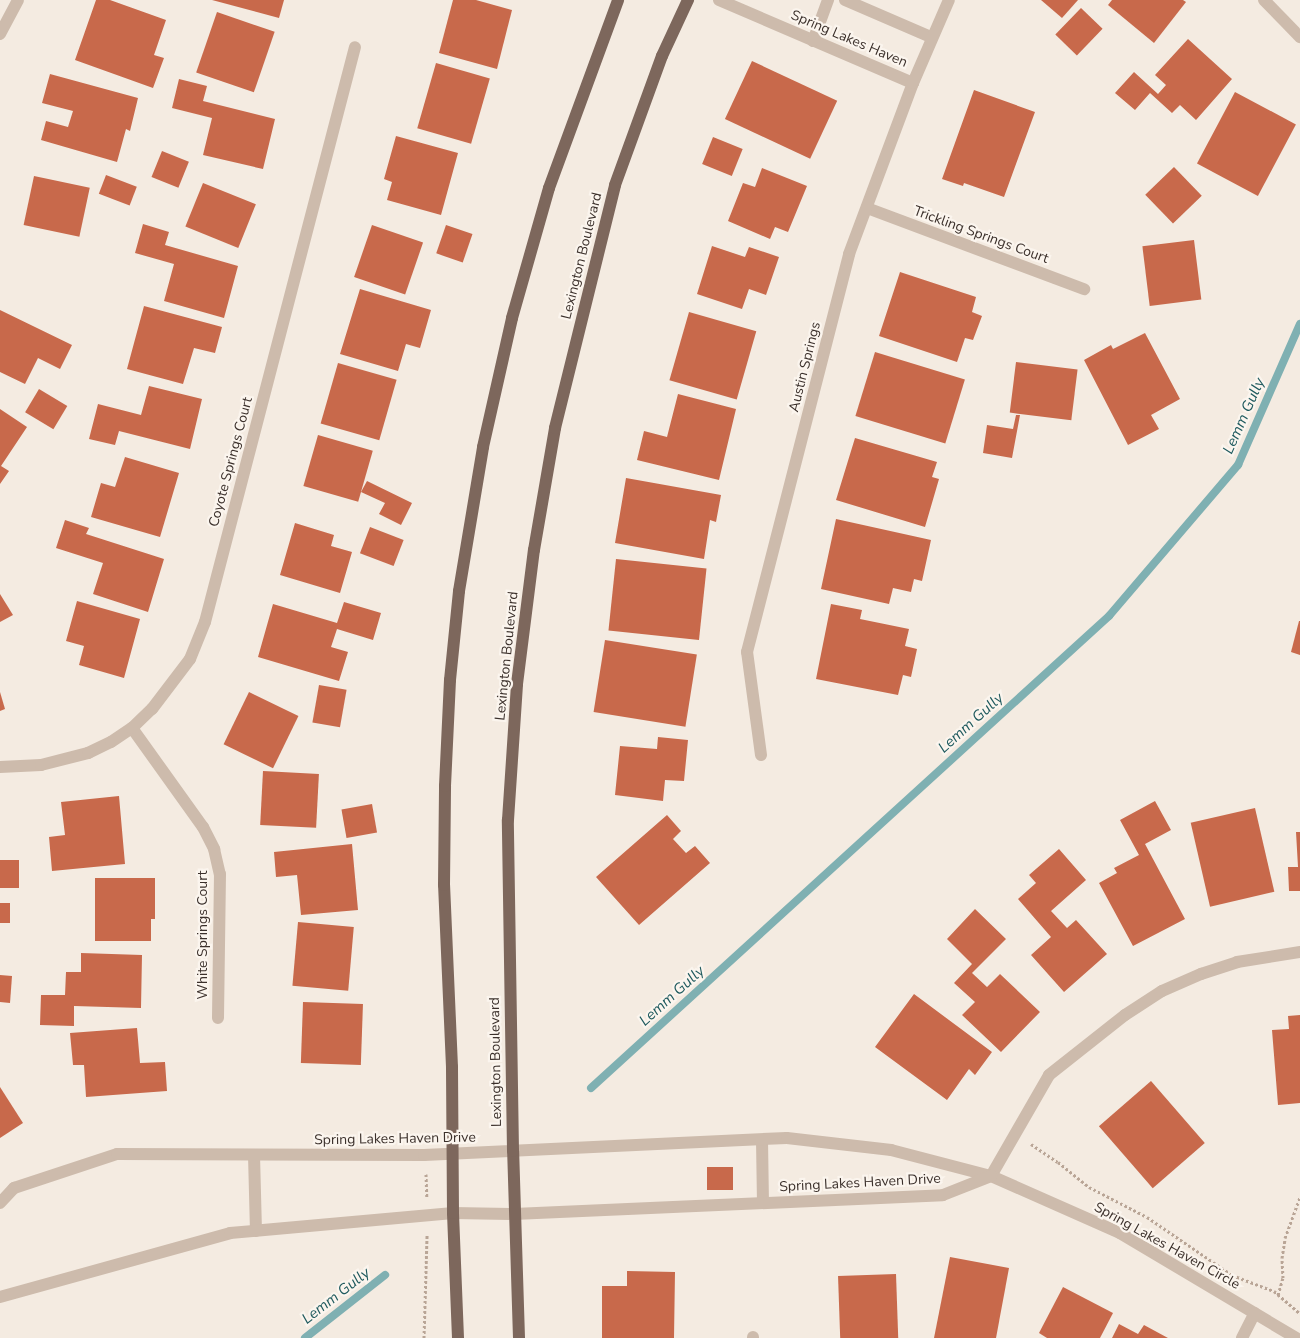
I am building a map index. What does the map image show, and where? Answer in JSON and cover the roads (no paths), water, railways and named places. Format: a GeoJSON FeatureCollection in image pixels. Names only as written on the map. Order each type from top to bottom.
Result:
{"type":"FeatureCollection","features":[{"type":"Feature","properties":{"kind":"main road"},"geometry":{"type":"LineString","coordinates":[[458,1338],[453,1213],[454,1154],[444,884],[444,796],[450,680],[459,591],[483,447],[512,318],[552,180],[618,0]]}},
{"type":"Feature","properties":{"kind":"main road","name":"Lexington Boulevard"},"geometry":{"type":"LineString","coordinates":[[519,1338],[512,1151],[508,820],[517,684],[534,550],[555,428],[615,185],[662,56],[688,0]]}},
{"type":"Feature","properties":{"kind":"street"},"geometry":{"type":"LineString","coordinates":[[0,34],[18,0]]}},
{"type":"Feature","properties":{"kind":"street","name":"Spring Lakes Haven"},"geometry":{"type":"LineString","coordinates":[[719,0],[913,83]]}},
{"type":"Feature","properties":{"kind":"street"},"geometry":{"type":"LineString","coordinates":[[814,41],[828,0]]}},
{"type":"Feature","properties":{"kind":"street"},"geometry":{"type":"LineString","coordinates":[[845,0],[931,37]]}},
{"type":"Feature","properties":{"kind":"street","name":"Austin Springs"},"geometry":{"type":"LineString","coordinates":[[761,755],[747,652],[849,254],[931,37],[949,0]]}},
{"type":"Feature","properties":{"kind":"street"},"geometry":{"type":"LineString","coordinates":[[1264,0],[1300,37]]}},
{"type":"Feature","properties":{"kind":"street","name":"Coyote Springs Court"},"geometry":{"type":"LineString","coordinates":[[0,767],[41,765],[66,759],[111,742],[132,728],[152,709],[180,676],[190,659],[205,622],[355,47]]}},
{"type":"Feature","properties":{"kind":"street","name":"Trickling Springs Court"},"geometry":{"type":"LineString","coordinates":[[867,208],[1084,289]]}},
{"type":"Feature","properties":{"kind":"street","name":"White Springs Court"},"geometry":{"type":"LineString","coordinates":[[132,728],[203,827],[214,849],[220,874],[218,1018]]}},
{"type":"Feature","properties":{"kind":"street"},"geometry":{"type":"LineString","coordinates":[[991,1176],[1049,1075],[1125,1015],[1162,992],[1201,974],[1237,962],[1300,952]]}},
{"type":"Feature","properties":{"kind":"street","name":"Spring Lakes Haven Drive"},"geometry":{"type":"LineString","coordinates":[[0,1202],[14,1188],[118,1154],[424,1155],[787,1138],[891,1150],[991,1176]]}},
{"type":"Feature","properties":{"kind":"street"},"geometry":{"type":"LineString","coordinates":[[762,1140],[763,1203]]}},
{"type":"Feature","properties":{"kind":"street"},"geometry":{"type":"LineString","coordinates":[[254,1155],[256,1230]]}},
{"type":"Feature","properties":{"kind":"street","name":"Spring Lakes Haven Drive"},"geometry":{"type":"LineString","coordinates":[[0,1297],[221,1236],[256,1230],[453,1213],[514,1214],[943,1195],[991,1176]]}},
{"type":"Feature","properties":{"kind":"street","name":"Spring Lakes Haven Circle"},"geometry":{"type":"LineString","coordinates":[[991,1176],[1120,1233],[1296,1338]]}},
{"type":"Feature","properties":{"kind":"street"},"geometry":{"type":"LineString","coordinates":[[1242,1338],[1255,1313]]}},
{"type":"Feature","properties":{"kind":"waterway","name":"Lemm Gully"},"geometry":{"type":"LineString","coordinates":[[591,1088],[1109,616],[1238,465],[1300,324]]}},
{"type":"Feature","properties":{"kind":"waterway","name":"Lemm Gully"},"geometry":{"type":"LineString","coordinates":[[305,1338],[385,1275]]}}]}
